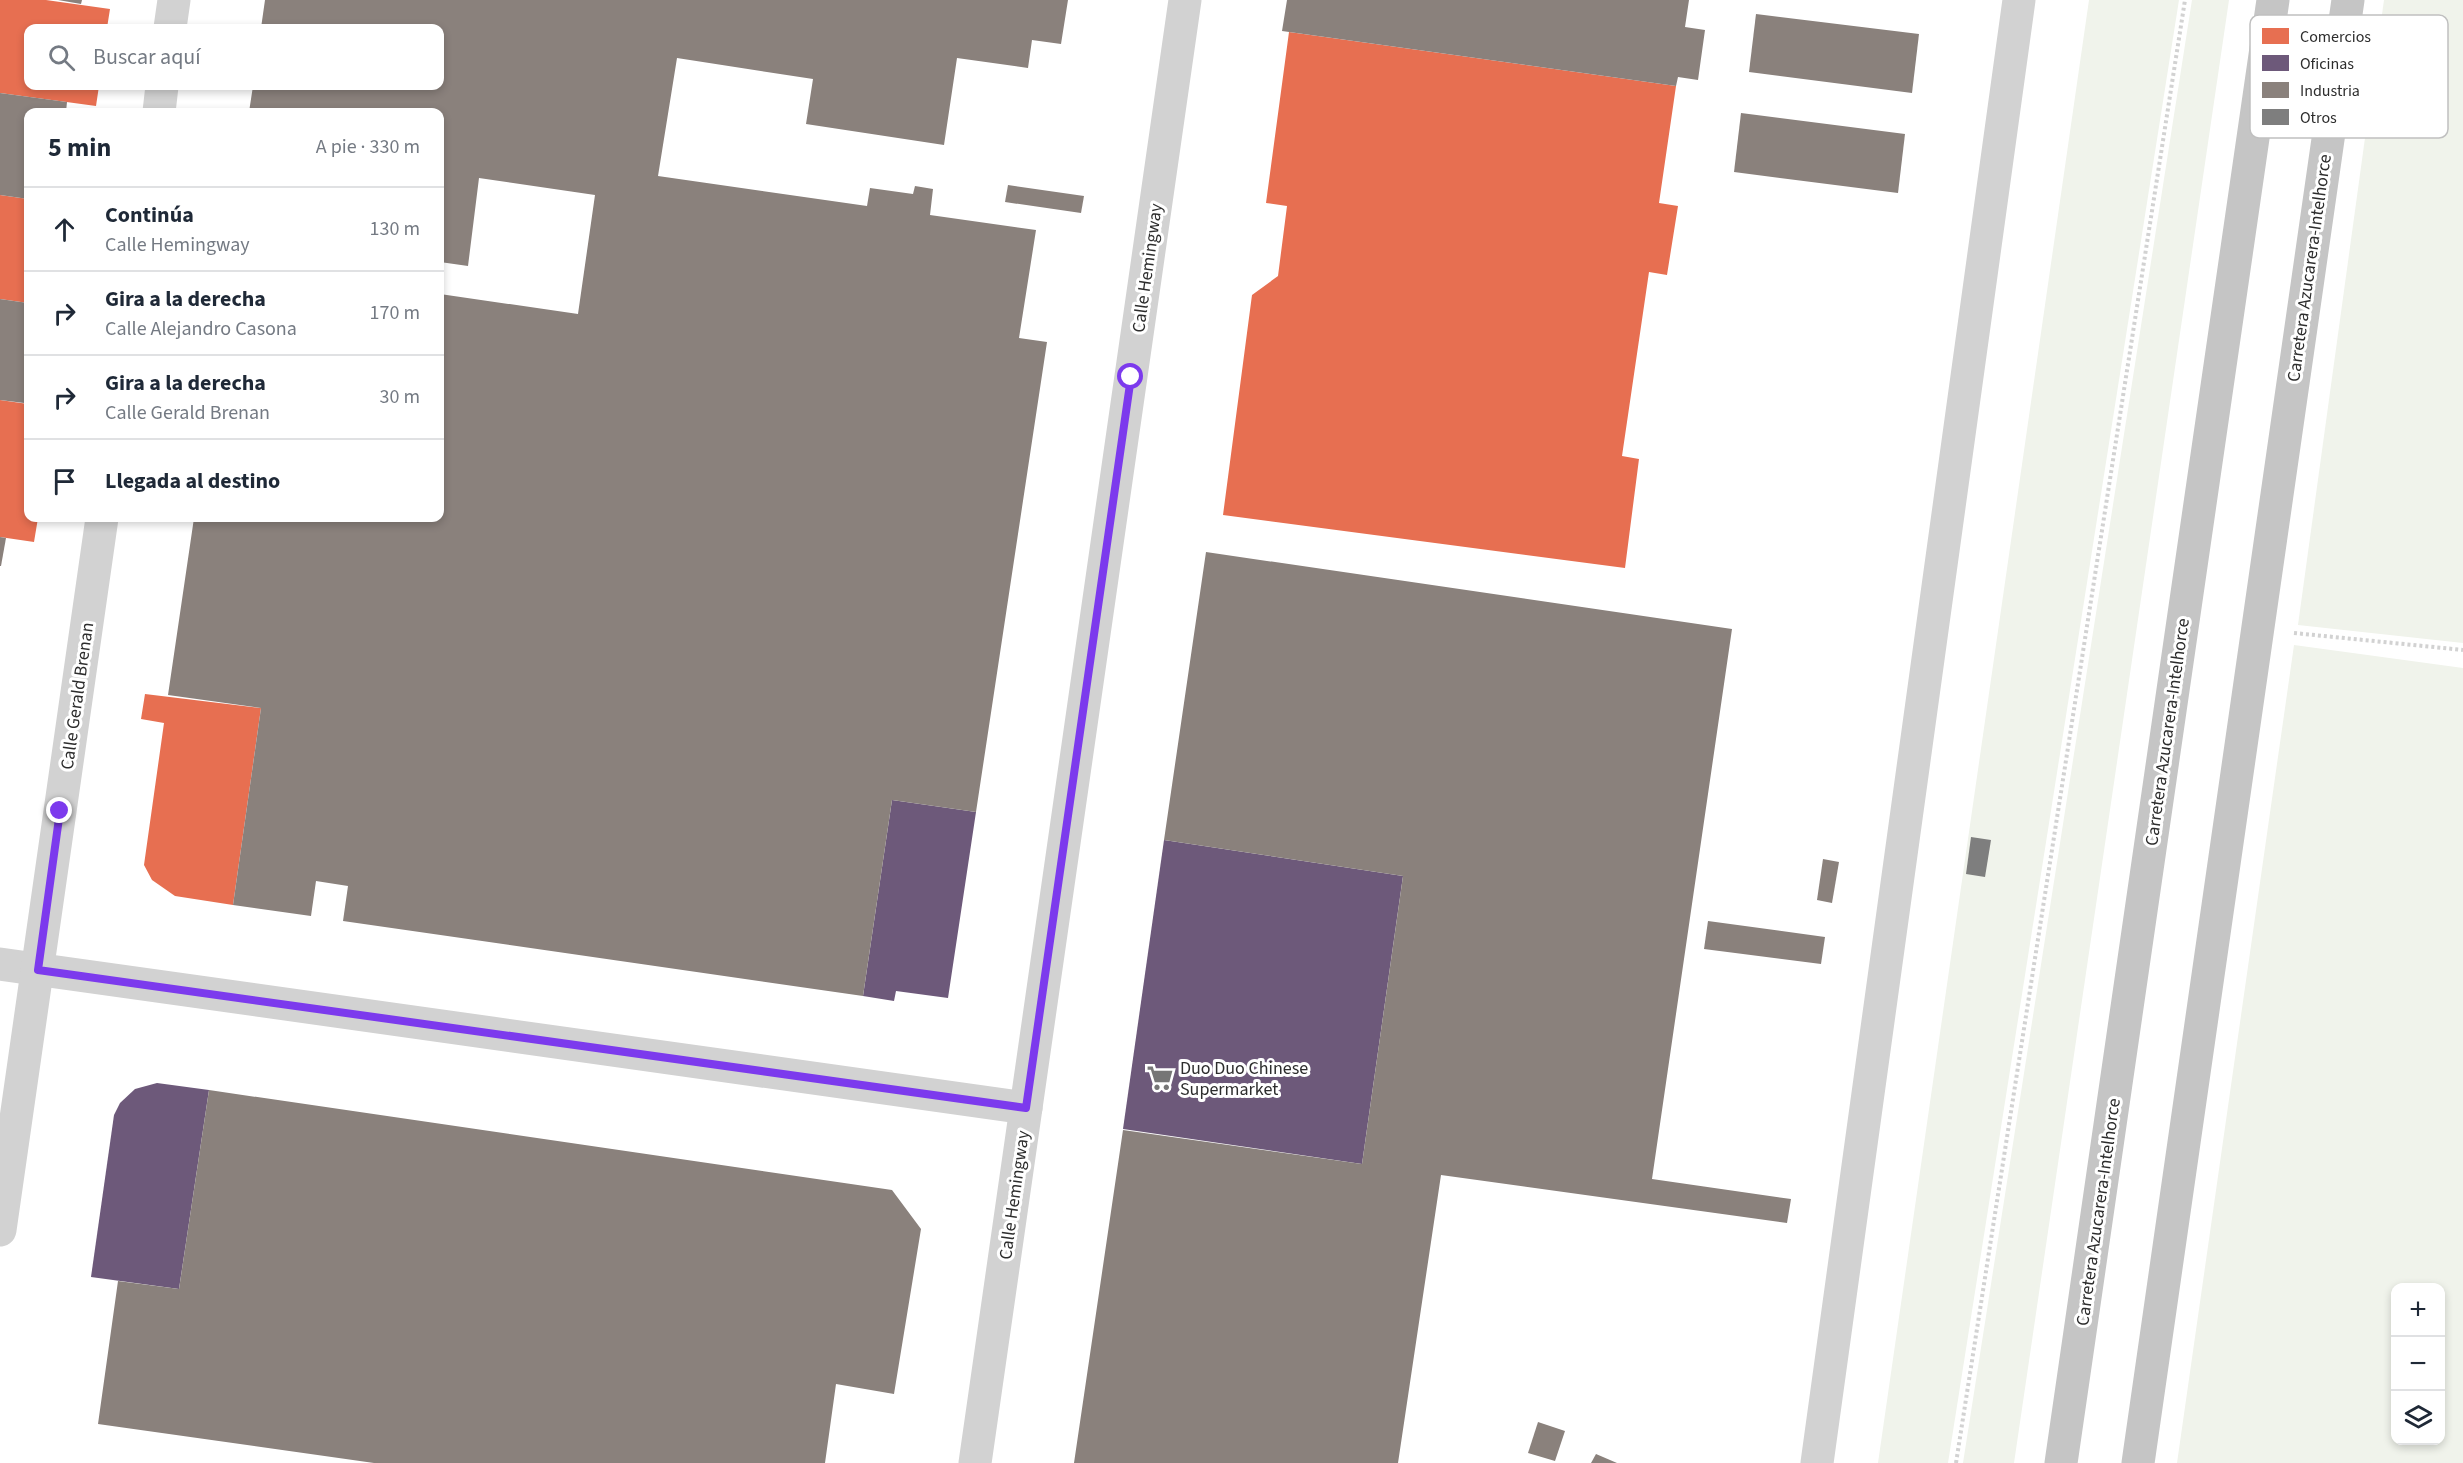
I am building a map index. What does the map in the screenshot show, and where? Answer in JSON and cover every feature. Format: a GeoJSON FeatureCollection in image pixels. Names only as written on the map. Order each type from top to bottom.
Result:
{"type":"FeatureCollection","features":[{"type":"Feature","properties":{"kind":"main road","name":"Carretera Azucarera-Intelhorce"},"geometry":{"type":"LineString","coordinates":[[2271,15],[2273,0]]}},
{"type":"Feature","properties":{"kind":"main road","name":"Carretera Azucarera-Intelhorce"},"geometry":{"type":"LineString","coordinates":[[2346,15],[2348,0]]}},
{"type":"Feature","properties":{"kind":"main road","name":"Carretera Azucarera-Intelhorce"},"geometry":{"type":"LineString","coordinates":[[2061,1463],[2253,138]]}},
{"type":"Feature","properties":{"kind":"main road","name":"Carretera Azucarera-Intelhorce"},"geometry":{"type":"LineString","coordinates":[[2138,1463],[2328,138]]}},
{"type":"Feature","properties":{"kind":"street"},"geometry":{"type":"LineString","coordinates":[[171,24],[174,0]]}},
{"type":"Feature","properties":{"kind":"street","name":"Calle Hemingway"},"geometry":{"type":"LineString","coordinates":[[975,1463],[1185,0]]}},
{"type":"Feature","properties":{"kind":"street"},"geometry":{"type":"LineString","coordinates":[[1817,1463],[2019,0]]}},
{"type":"Feature","properties":{"kind":"street"},"geometry":{"type":"LineString","coordinates":[[159,108],[162,90]]}},
{"type":"Feature","properties":{"kind":"street","name":"Calle Gerald Brenan"},"geometry":{"type":"LineString","coordinates":[[0,1230],[101,522]]}},
{"type":"Feature","properties":{"kind":"street"},"geometry":{"type":"LineString","coordinates":[[0,964],[1026,1108]]}},
{"type":"Feature","properties":{"kind":"path"},"geometry":{"type":"LineString","coordinates":[[1956,1463],[2186,0]]}},
{"type":"Feature","properties":{"kind":"path"},"geometry":{"type":"LineString","coordinates":[[2258,627],[2463,650]]}},
{"type":"Feature","properties":{"kind":"shaded area"},"geometry":{"type":"Polygon","coordinates":[[[2089,0],[2179,0],[1948,1463],[1878,1463],[2089,0]]]}},
{"type":"Feature","properties":{"kind":"shaded area"},"geometry":{"type":"Polygon","coordinates":[[[2192,0],[2229,0],[2014,1463],[1963,1463],[2192,0]]]}},
{"type":"Feature","properties":{"kind":"shaded area"},"geometry":{"type":"Polygon","coordinates":[[[2384,0],[2463,0],[2463,643],[2298,625],[2365,138],[2448,138],[2448,15],[2382,15],[2384,0]]]}},
{"type":"Feature","properties":{"kind":"shaded area"},"geometry":{"type":"Polygon","coordinates":[[[2294,645],[2463,668],[2463,1463],[2177,1463],[2294,645]]]}},
{"type":"Feature","properties":{"kind":"building: Comercios"},"geometry":{"type":"Polygon","coordinates":[[[0,0],[46,0],[110,9],[108,24],[24,24],[24,90],[98,90],[96,106],[0,93],[0,0]]]}},
{"type":"Feature","properties":{"kind":"building: Comercios"},"geometry":{"type":"Polygon","coordinates":[[[1289,32],[1676,86],[1659,203],[1678,206],[1667,275],[1649,272],[1622,456],[1639,459],[1625,568],[1223,515],[1252,295],[1278,276],[1287,206],[1266,203],[1289,32]]]}},
{"type":"Feature","properties":{"kind":"building: Comercios"},"geometry":{"type":"Polygon","coordinates":[[[0,195],[24,198],[24,302],[0,299],[0,195]]]}},
{"type":"Feature","properties":{"kind":"building: Comercios"},"geometry":{"type":"Polygon","coordinates":[[[0,400],[24,403],[24,522],[37,522],[34,542],[0,537],[0,400]]]}},
{"type":"Feature","properties":{"kind":"building: Comercios"},"geometry":{"type":"Polygon","coordinates":[[[145,694],[261,708],[233,905],[175,896],[152,880],[144,865],[164,723],[141,719],[145,694]]]}},
{"type":"Feature","properties":{"kind":"building: Oficinas"},"geometry":{"type":"Polygon","coordinates":[[[892,800],[976,812],[948,998],[896,991],[894,1001],[863,996],[892,800]]]}},
{"type":"Feature","properties":{"kind":"building: Oficinas"},"geometry":{"type":"Polygon","coordinates":[[[1164,840],[1403,876],[1362,1164],[1123,1129],[1164,840]]]}},
{"type":"Feature","properties":{"kind":"building: Oficinas"},"geometry":{"type":"Polygon","coordinates":[[[157,1083],[209,1090],[179,1289],[91,1277],[114,1115],[120,1103],[135,1089],[157,1083]]]}},
{"type":"Feature","properties":{"kind":"building: Industria"},"geometry":{"type":"Polygon","coordinates":[[[58,0],[82,0],[81,4],[58,0]]]}},
{"type":"Feature","properties":{"kind":"building: Industria"},"geometry":{"type":"Polygon","coordinates":[[[265,0],[1068,0],[1061,44],[1032,40],[1028,68],[957,58],[944,145],[806,124],[813,79],[677,58],[658,176],[867,206],[870,188],[913,194],[915,186],[933,189],[930,215],[1036,230],[1019,338],[1047,342],[976,812],[892,800],[863,996],[343,921],[348,886],[316,881],[311,916],[233,905],[261,708],[168,695],[193,522],[444,522],[444,295],[578,314],[595,195],[479,178],[468,266],[444,263],[444,108],[250,108],[252,90],[444,90],[444,24],[262,24],[265,0]]]}},
{"type":"Feature","properties":{"kind":"building: Industria"},"geometry":{"type":"Polygon","coordinates":[[[1287,0],[1689,0],[1685,27],[1705,30],[1698,80],[1678,77],[1676,86],[1282,31],[1287,0]]]}},
{"type":"Feature","properties":{"kind":"building: Industria"},"geometry":{"type":"Polygon","coordinates":[[[1756,14],[1919,34],[1912,93],[1749,72],[1756,14]]]}},
{"type":"Feature","properties":{"kind":"building: Industria"},"geometry":{"type":"Polygon","coordinates":[[[0,93],[67,102],[66,108],[24,108],[24,198],[0,195],[0,93]]]}},
{"type":"Feature","properties":{"kind":"building: Industria"},"geometry":{"type":"Polygon","coordinates":[[[1741,113],[1905,134],[1898,193],[1734,172],[1741,113]]]}},
{"type":"Feature","properties":{"kind":"building: Industria"},"geometry":{"type":"Polygon","coordinates":[[[1008,185],[1084,196],[1081,213],[1005,202],[1008,185]]]}},
{"type":"Feature","properties":{"kind":"building: Industria"},"geometry":{"type":"Polygon","coordinates":[[[0,299],[24,302],[24,403],[0,400],[0,299]]]}},
{"type":"Feature","properties":{"kind":"building: Industria"},"geometry":{"type":"Polygon","coordinates":[[[0,537],[6,538],[1,566],[0,566],[0,537]]]}},
{"type":"Feature","properties":{"kind":"building: Industria"},"geometry":{"type":"Polygon","coordinates":[[[1206,552],[1732,629],[1652,1179],[1791,1199],[1787,1223],[1441,1175],[1398,1463],[1074,1463],[1123,1130],[1362,1164],[1403,876],[1164,840],[1206,552]]]}},
{"type":"Feature","properties":{"kind":"building: Industria"},"geometry":{"type":"Polygon","coordinates":[[[1823,859],[1839,862],[1832,903],[1817,900],[1823,859]]]}},
{"type":"Feature","properties":{"kind":"building: Industria"},"geometry":{"type":"Polygon","coordinates":[[[1708,921],[1825,937],[1821,964],[1704,949],[1708,921]]]}},
{"type":"Feature","properties":{"kind":"building: Industria"},"geometry":{"type":"Polygon","coordinates":[[[209,1090],[892,1190],[921,1229],[894,1394],[836,1384],[825,1463],[374,1463],[98,1424],[118,1281],[179,1289],[209,1090]]]}},
{"type":"Feature","properties":{"kind":"building: Industria"},"geometry":{"type":"Polygon","coordinates":[[[1538,1422],[1565,1431],[1555,1461],[1528,1453],[1538,1422]]]}},
{"type":"Feature","properties":{"kind":"building: Industria"},"geometry":{"type":"Polygon","coordinates":[[[1596,1454],[1617,1463],[1591,1463],[1596,1454]]]}},
{"type":"Feature","properties":{"kind":"building: Otros"},"geometry":{"type":"Polygon","coordinates":[[[1971,837],[1991,840],[1985,877],[1966,874],[1971,837]]]}},
{"type":"Feature","properties":{"kind":"place","name":"Duo Duo Chinese Supermarket"},"geometry":{"type":"Point","coordinates":[1160,1078]}},
{"type":"Feature","properties":{"kind":"route"},"geometry":{"type":"LineString","coordinates":[[60,811],[38,970],[1026,1108],[1131,377]]}}]}
